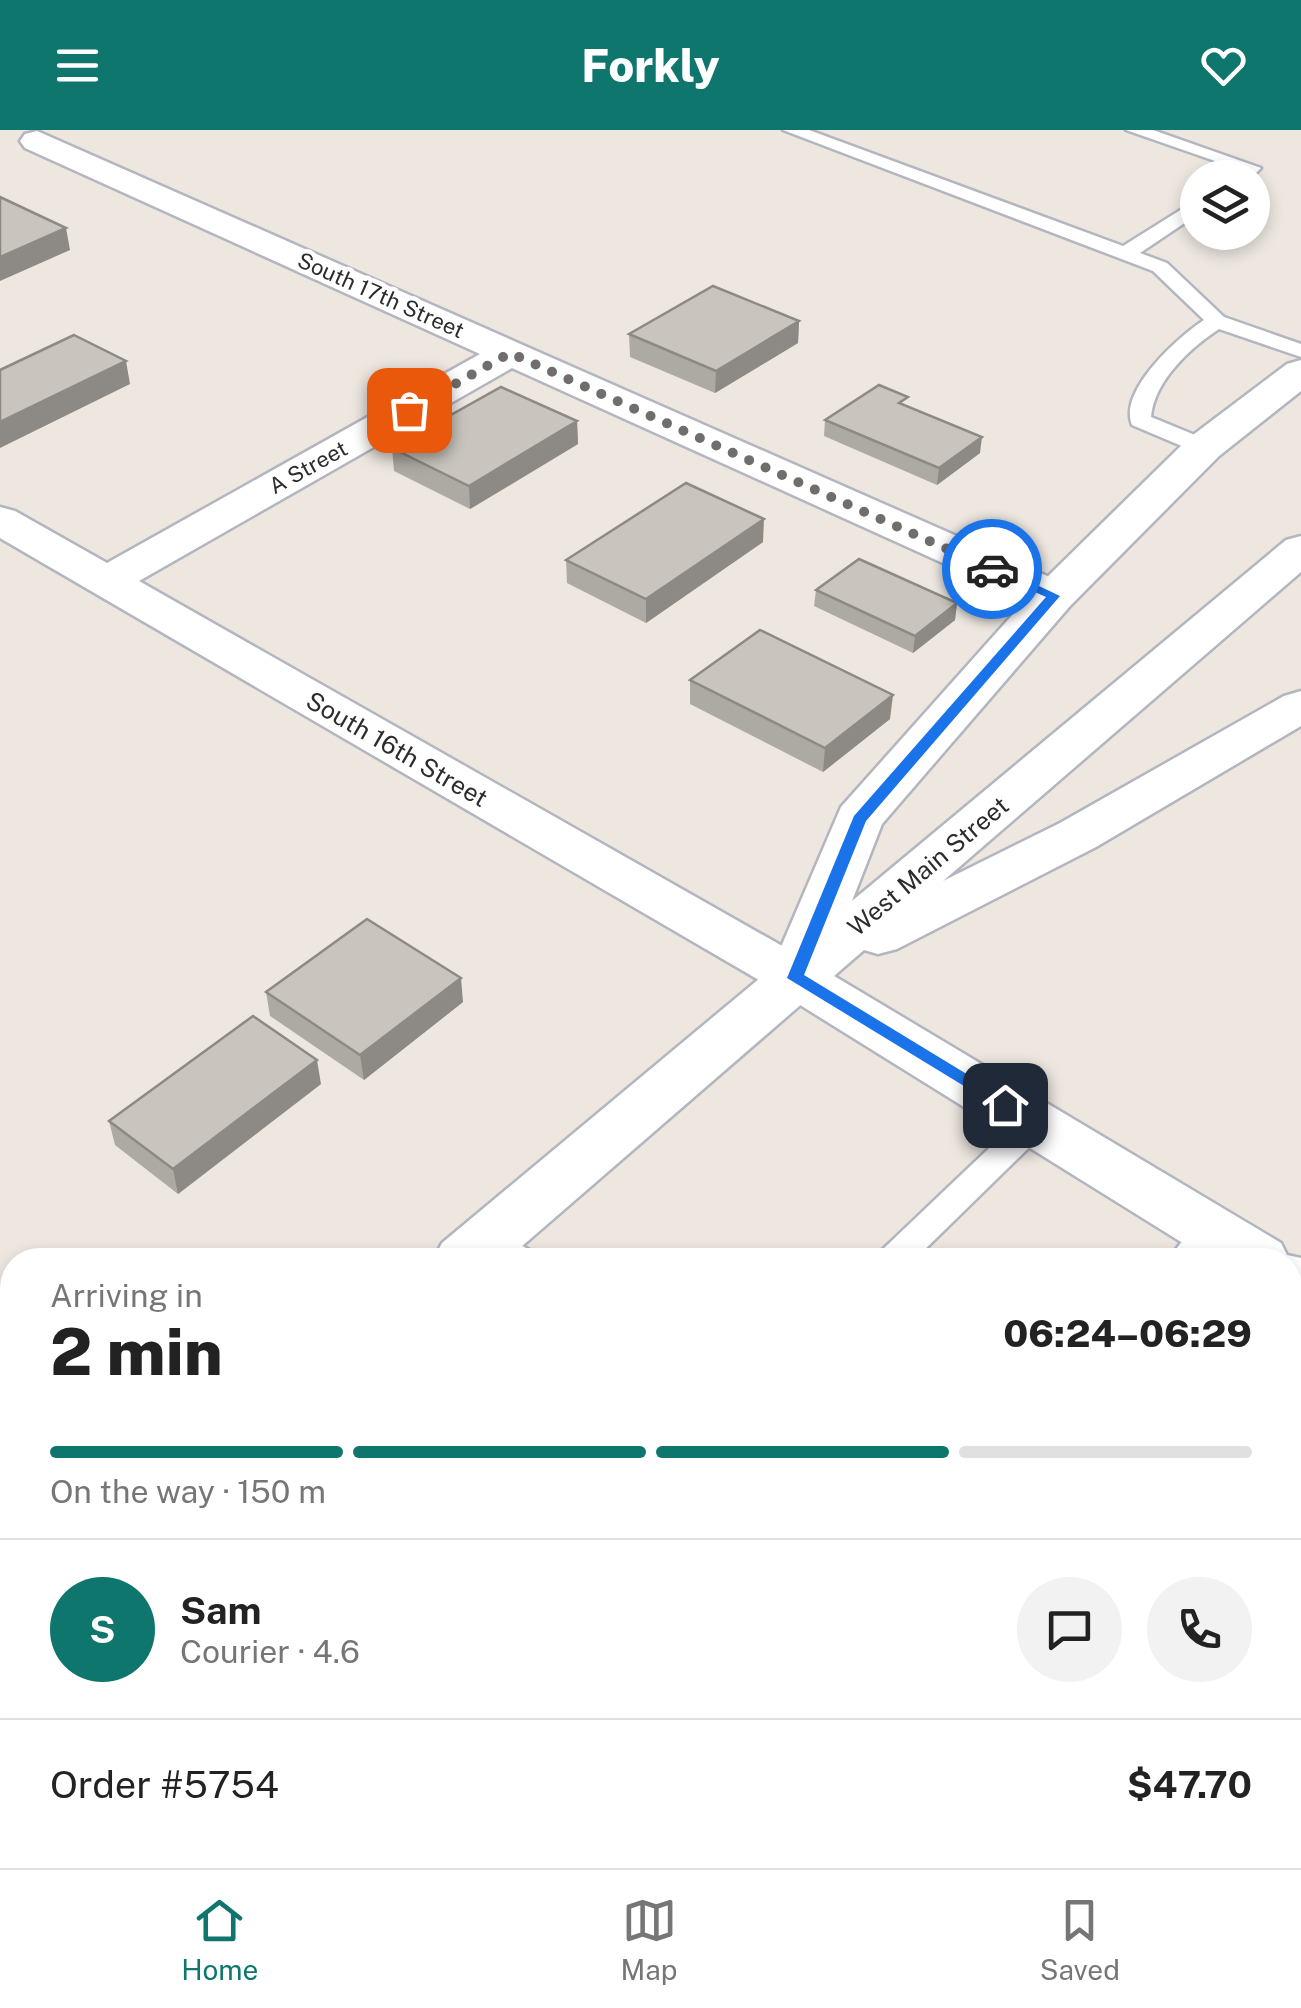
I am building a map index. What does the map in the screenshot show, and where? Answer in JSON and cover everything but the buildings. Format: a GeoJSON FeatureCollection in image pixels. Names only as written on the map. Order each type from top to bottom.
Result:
{"type":"FeatureCollection","features":[{"type":"Feature","properties":{"kind":"street","name":"South 17th Street"},"geometry":{"type":"LineString","coordinates":[[38,141],[1054,596]]}},
{"type":"Feature","properties":{"kind":"street","name":"A Street"},"geometry":{"type":"LineString","coordinates":[[106,582],[510,353]]}},
{"type":"Feature","properties":{"kind":"street"},"geometry":{"type":"LineString","coordinates":[[796,978],[859,820],[1054,596],[1204,447],[1301,372]]}},
{"type":"Feature","properties":{"kind":"street","name":"South 16th Street"},"geometry":{"type":"LineString","coordinates":[[0,520],[796,978],[1035,1123],[1197,1245]]}},
{"type":"Feature","properties":{"kind":"street","name":"West Main Street"},"geometry":{"type":"LineString","coordinates":[[497,1248],[796,978],[1301,549]]}},
{"type":"Feature","properties":{"kind":"street"},"geometry":{"type":"LineString","coordinates":[[796,978],[1078,834],[1299,709]]}},
{"type":"Feature","properties":{"kind":"lane"},"geometry":{"type":"LineString","coordinates":[[792,130],[1160,268],[1218,320],[1301,351]]}},
{"type":"Feature","properties":{"kind":"lane"},"geometry":{"type":"LineString","coordinates":[[1135,130],[1227,160]]}},
{"type":"Feature","properties":{"kind":"lane"},"geometry":{"type":"LineString","coordinates":[[1125,254],[1180,217]]}},
{"type":"Feature","properties":{"kind":"lane"},"geometry":{"type":"LineString","coordinates":[[1204,447],[1140,420],[1142,395],[1191,338],[1218,320]]}},
{"type":"Feature","properties":{"kind":"lane"},"geometry":{"type":"LineString","coordinates":[[905,1248],[1035,1123]]}},
{"type":"Feature","properties":{"kind":"way so far"},"geometry":{"type":"LineString","coordinates":[[409,410],[510,353],[992,569]]}},
{"type":"Feature","properties":{"kind":"route"},"geometry":{"type":"LineString","coordinates":[[992,569],[1054,596],[859,820],[796,978],[1005,1105]]}}]}
